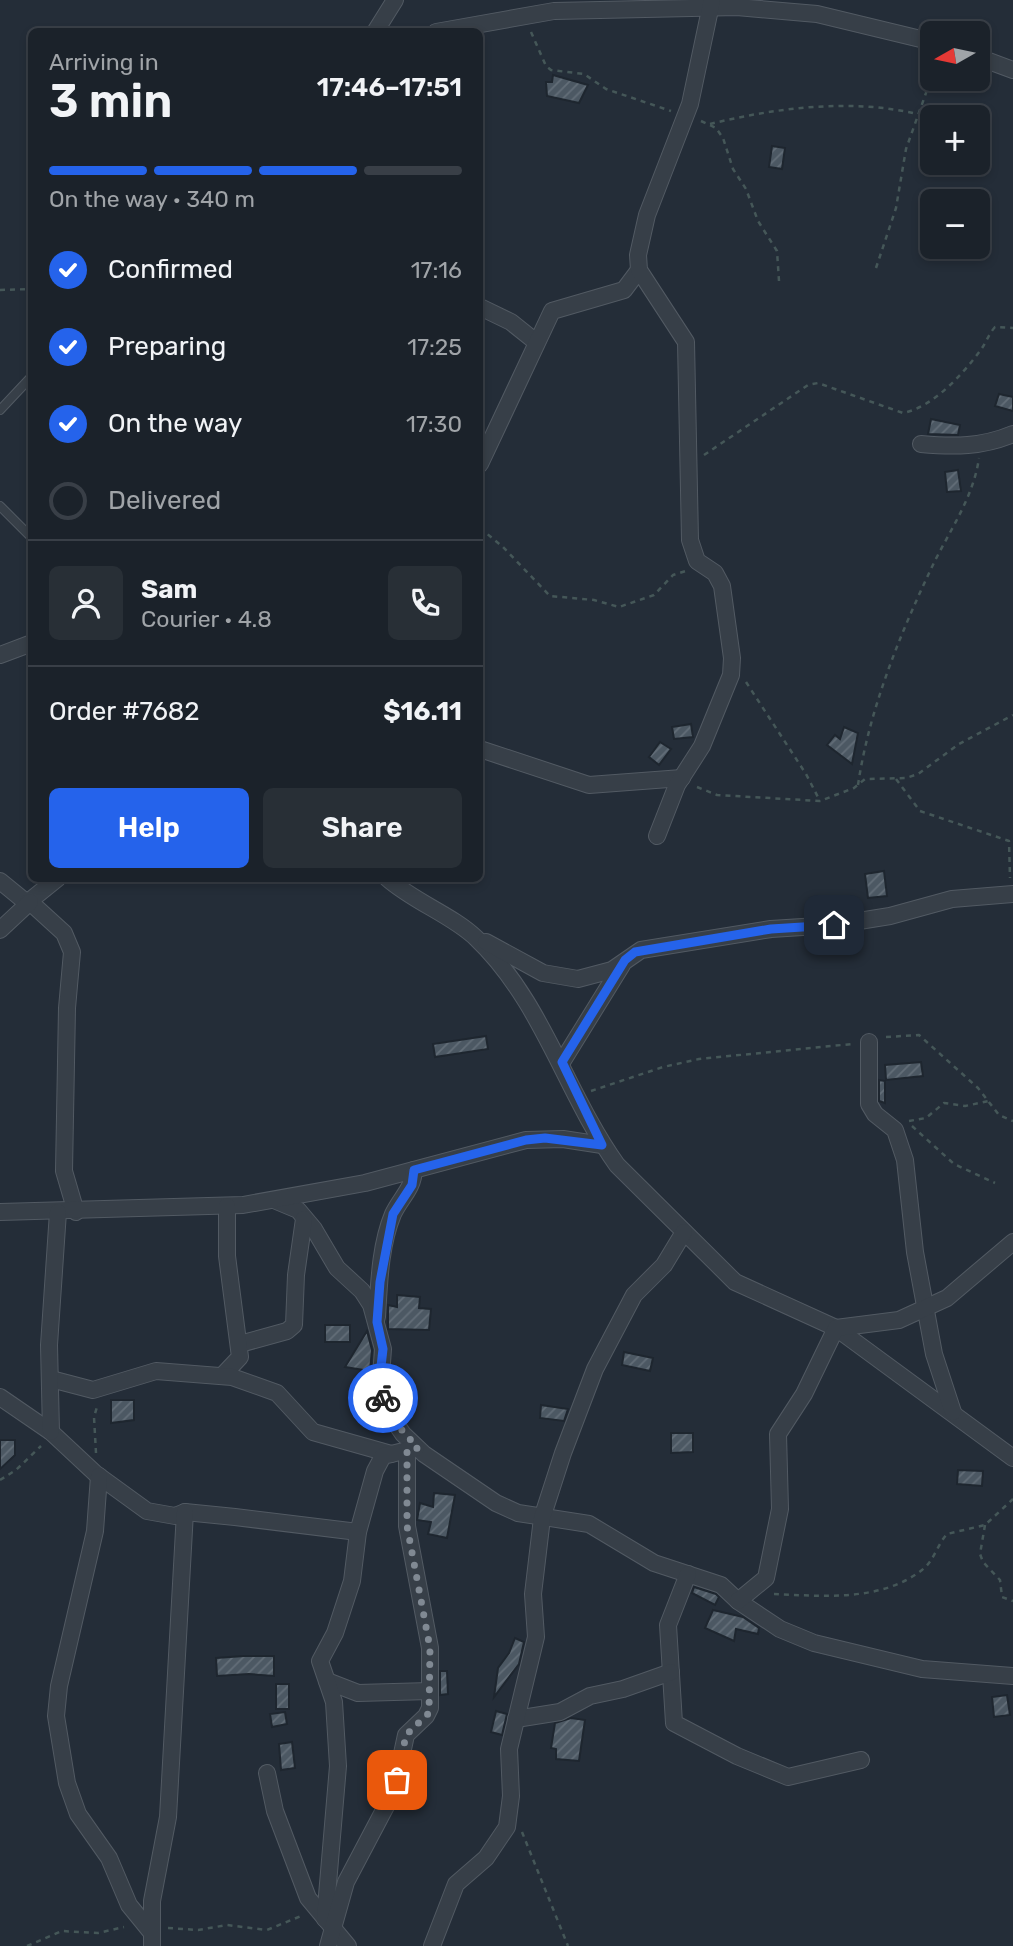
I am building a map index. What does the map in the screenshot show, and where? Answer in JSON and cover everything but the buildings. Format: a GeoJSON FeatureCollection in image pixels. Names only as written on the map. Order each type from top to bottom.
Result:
{"type":"FeatureCollection","features":[{"type":"Feature","properties":{"kind":"street"},"geometry":{"type":"LineString","coordinates":[[378,28],[395,0]]}},
{"type":"Feature","properties":{"kind":"street"},"geometry":{"type":"LineString","coordinates":[[657,836],[682,778],[698,754],[725,692],[732,658],[722,586],[715,573],[702,566],[693,554],[689,531],[686,342],[639,270],[638,255],[647,215],[685,116],[711,4]]}},
{"type":"Feature","properties":{"kind":"street"},"geometry":{"type":"LineString","coordinates":[[458,28],[525,16],[597,9],[711,4],[817,14],[920,39]]}},
{"type":"Feature","properties":{"kind":"street"},"geometry":{"type":"LineString","coordinates":[[990,61],[1013,70]]}},
{"type":"Feature","properties":{"kind":"street"},"geometry":{"type":"LineString","coordinates":[[483,457],[552,311],[624,290],[639,270]]}},
{"type":"Feature","properties":{"kind":"street"},"geometry":{"type":"LineString","coordinates":[[483,308],[511,322],[536,342]]}},
{"type":"Feature","properties":{"kind":"street"},"geometry":{"type":"LineString","coordinates":[[921,444],[956,448],[981,445],[1013,434]]}},
{"type":"Feature","properties":{"kind":"street"},"geometry":{"type":"LineString","coordinates":[[0,655],[28,644]]}},
{"type":"Feature","properties":{"kind":"street"},"geometry":{"type":"LineString","coordinates":[[483,750],[589,785],[682,778]]}},
{"type":"Feature","properties":{"kind":"street"},"geometry":{"type":"LineString","coordinates":[[0,881],[64,933],[72,952],[67,1009],[64,1171],[76,1212]]}},
{"type":"Feature","properties":{"kind":"street"},"geometry":{"type":"LineString","coordinates":[[0,930],[53,882]]}},
{"type":"Feature","properties":{"kind":"street"},"geometry":{"type":"LineString","coordinates":[[392,882],[404,893],[474,936],[543,973],[572,978],[605,973],[635,952],[771,929],[834,925],[890,916],[951,899],[1012,888]]}},
{"type":"Feature","properties":{"kind":"street"},"geometry":{"type":"LineString","coordinates":[[474,936],[507,973],[534,1010],[602,1145],[617,1165],[735,1282],[836,1328],[1013,1458]]}},
{"type":"Feature","properties":{"kind":"street"},"geometry":{"type":"LineString","coordinates":[[562,1062],[625,960]]}},
{"type":"Feature","properties":{"kind":"street"},"geometry":{"type":"LineString","coordinates":[[869,1042],[869,1104],[874,1114],[895,1130],[900,1140],[905,1160],[915,1252],[928,1307],[939,1377],[953,1412]]}},
{"type":"Feature","properties":{"kind":"street"},"geometry":{"type":"LineString","coordinates":[[0,1212],[226,1206],[274,1200],[414,1170],[526,1140],[545,1138],[602,1145]]}},
{"type":"Feature","properties":{"kind":"street"},"geometry":{"type":"LineString","coordinates":[[377,1322],[388,1232],[393,1214],[412,1185],[414,1170]]}},
{"type":"Feature","properties":{"kind":"street"},"geometry":{"type":"LineString","coordinates":[[274,1200],[292,1206],[314,1229],[337,1268],[362,1291],[377,1322],[383,1349],[380,1390],[391,1418],[413,1449],[496,1503],[518,1513],[589,1524],[645,1559],[721,1585],[744,1597],[780,1629],[814,1643],[922,1669],[1013,1676]]}},
{"type":"Feature","properties":{"kind":"street"},"geometry":{"type":"LineString","coordinates":[[223,1375],[240,1357],[228,1256],[226,1206]]}},
{"type":"Feature","properties":{"kind":"street"},"geometry":{"type":"LineString","coordinates":[[51,1432],[49,1345],[58,1212]]}},
{"type":"Feature","properties":{"kind":"street"},"geometry":{"type":"LineString","coordinates":[[240,1344],[287,1331],[294,1325],[296,1275],[304,1219]]}},
{"type":"Feature","properties":{"kind":"street"},"geometry":{"type":"LineString","coordinates":[[432,1946],[448,1910],[452,1890],[499,1841],[507,1827],[510,1803],[508,1760],[536,1643],[533,1594],[542,1518],[595,1369],[634,1295],[664,1265],[684,1232]]}},
{"type":"Feature","properties":{"kind":"street"},"geometry":{"type":"LineString","coordinates":[[836,1328],[888,1322],[947,1298],[1013,1242]]}},
{"type":"Feature","properties":{"kind":"street"},"geometry":{"type":"LineString","coordinates":[[931,1333],[947,1298]]}},
{"type":"Feature","properties":{"kind":"street"},"geometry":{"type":"LineString","coordinates":[[744,1597],[766,1578],[780,1509],[778,1434],[804,1394],[836,1328]]}},
{"type":"Feature","properties":{"kind":"street"},"geometry":{"type":"LineString","coordinates":[[51,1379],[58,1379],[84,1390],[105,1388],[156,1371],[223,1375],[277,1393],[313,1432],[391,1454]]}},
{"type":"Feature","properties":{"kind":"street"},"geometry":{"type":"LineString","coordinates":[[0,1397],[51,1432],[97,1475],[147,1511],[174,1516],[185,1512],[358,1532]]}},
{"type":"Feature","properties":{"kind":"street"},"geometry":{"type":"LineString","coordinates":[[328,1946],[324,1919],[338,1766],[336,1711],[320,1661],[335,1633],[352,1581],[358,1532],[380,1459],[413,1449]]}},
{"type":"Feature","properties":{"kind":"street"},"geometry":{"type":"LineString","coordinates":[[324,1919],[394,1791],[406,1735],[429,1713],[430,1648],[407,1526],[413,1449]]}},
{"type":"Feature","properties":{"kind":"street"},"geometry":{"type":"LineString","coordinates":[[97,1475],[95,1531],[59,1686],[56,1716],[67,1783],[78,1814],[109,1858],[129,1905],[149,1932]]}},
{"type":"Feature","properties":{"kind":"street"},"geometry":{"type":"LineString","coordinates":[[149,1932],[168,1817],[185,1512]]}},
{"type":"Feature","properties":{"kind":"street"},"geometry":{"type":"LineString","coordinates":[[688,1574],[668,1625],[674,1723],[737,1756],[788,1777],[861,1760]]}},
{"type":"Feature","properties":{"kind":"street"},"geometry":{"type":"LineString","coordinates":[[516,1719],[566,1710],[590,1696],[623,1689],[671,1672]]}},
{"type":"Feature","properties":{"kind":"street"},"geometry":{"type":"LineString","coordinates":[[327,1681],[358,1693],[430,1691]]}},
{"type":"Feature","properties":{"kind":"street"},"geometry":{"type":"LineString","coordinates":[[267,1773],[275,1811],[324,1919],[348,1946]]}},
{"type":"Feature","properties":{"kind":"lane"},"geometry":{"type":"LineString","coordinates":[[0,410],[28,380]]}},
{"type":"Feature","properties":{"kind":"lane"},"geometry":{"type":"LineString","coordinates":[[0,506],[28,534]]}},
{"type":"Feature","properties":{"kind":"path"},"geometry":{"type":"LineString","coordinates":[[525,16],[538,51],[551,70],[584,74],[606,89],[710,124],[723,138],[733,169],[746,188],[758,221],[777,251],[779,281]]}},
{"type":"Feature","properties":{"kind":"path"},"geometry":{"type":"LineString","coordinates":[[876,268],[896,208],[906,149],[927,91]]}},
{"type":"Feature","properties":{"kind":"path"},"geometry":{"type":"LineString","coordinates":[[710,124],[750,114],[874,105],[918,114]]}},
{"type":"Feature","properties":{"kind":"path"},"geometry":{"type":"LineString","coordinates":[[1,291],[28,289]]}},
{"type":"Feature","properties":{"kind":"path"},"geometry":{"type":"LineString","coordinates":[[690,465],[808,385],[818,383],[903,413],[917,410],[952,382],[982,349],[995,327],[1013,328]]}},
{"type":"Feature","properties":{"kind":"path"},"geometry":{"type":"LineString","coordinates":[[858,785],[865,739],[881,693],[917,599],[955,529],[978,468],[981,445]]}},
{"type":"Feature","properties":{"kind":"path"},"geometry":{"type":"LineString","coordinates":[[483,530],[503,547],[550,596],[594,600],[612,607],[641,602],[654,595],[673,575],[702,566]]}},
{"type":"Feature","properties":{"kind":"path"},"geometry":{"type":"LineString","coordinates":[[732,658],[806,774],[820,801]]}},
{"type":"Feature","properties":{"kind":"path"},"geometry":{"type":"LineString","coordinates":[[682,778],[717,795],[820,801],[872,777],[896,779],[918,774],[959,744],[1013,715]]}},
{"type":"Feature","properties":{"kind":"path"},"geometry":{"type":"LineString","coordinates":[[896,779],[920,811],[1009,841],[1012,888]]}},
{"type":"Feature","properties":{"kind":"path"},"geometry":{"type":"LineString","coordinates":[[578,1096],[663,1067],[699,1059],[869,1042],[895,1035],[919,1035],[978,1087],[999,1115],[1013,1121]]}},
{"type":"Feature","properties":{"kind":"path"},"geometry":{"type":"LineString","coordinates":[[989,1101],[965,1106],[944,1102],[926,1118],[907,1121],[954,1164],[995,1183]]}},
{"type":"Feature","properties":{"kind":"path"},"geometry":{"type":"LineString","coordinates":[[97,1475],[94,1417],[105,1388]]}},
{"type":"Feature","properties":{"kind":"path"},"geometry":{"type":"LineString","coordinates":[[0,1480],[28,1460],[51,1432]]}},
{"type":"Feature","properties":{"kind":"path"},"geometry":{"type":"LineString","coordinates":[[744,1597],[839,1595],[877,1591],[923,1570],[947,1534],[985,1525],[1013,1499]]}},
{"type":"Feature","properties":{"kind":"path"},"geometry":{"type":"LineString","coordinates":[[985,1525],[980,1554],[983,1562],[1000,1580],[1002,1597],[1013,1601]]}},
{"type":"Feature","properties":{"kind":"path"},"geometry":{"type":"LineString","coordinates":[[510,1803],[568,1946]]}},
{"type":"Feature","properties":{"kind":"path"},"geometry":{"type":"LineString","coordinates":[[27,1946],[62,1931],[149,1932],[198,1930],[227,1925],[267,1930],[324,1919]]}},
{"type":"Feature","properties":{"kind":"way so far"},"geometry":{"type":"LineString","coordinates":[[383,1398],[391,1418],[418,1448],[407,1450],[407,1526],[431,1663],[429,1713],[406,1735],[397,1780]]}},
{"type":"Feature","properties":{"kind":"route"},"geometry":{"type":"LineString","coordinates":[[383,1398],[379,1384],[383,1349],[377,1322],[380,1282],[393,1214],[412,1185],[414,1170],[505,1143],[526,1140],[563,1139],[602,1145],[562,1062],[625,960],[635,952],[771,929],[834,925]]}}]}
